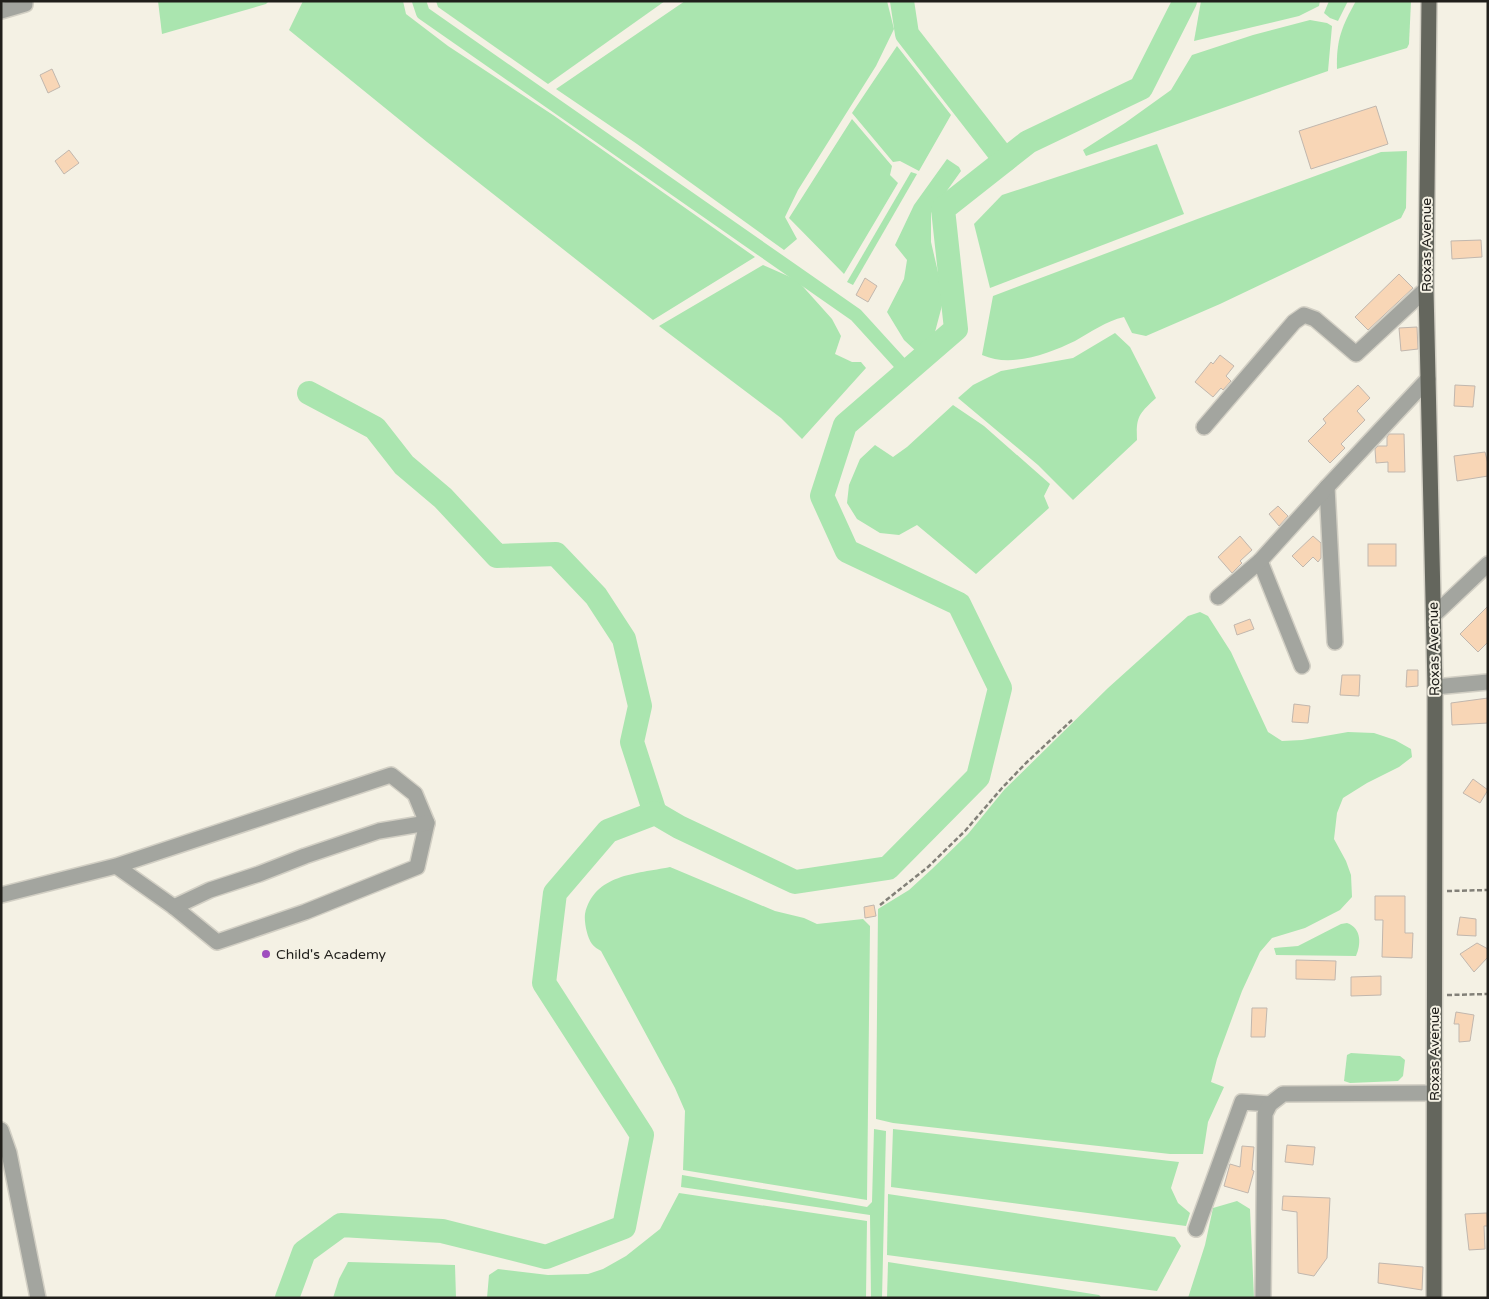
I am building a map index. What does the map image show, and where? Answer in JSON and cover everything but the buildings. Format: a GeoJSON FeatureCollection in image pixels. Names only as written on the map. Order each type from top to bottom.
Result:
{"type":"FeatureCollection","features":[{"type":"Feature","properties":{"kind":"main road","name":"Roxas Avenue"},"geometry":{"type":"LineString","coordinates":[[1429,1],[1426,289],[1435,687],[1434,1298]]}},
{"type":"Feature","properties":{"kind":"street"},"geometry":{"type":"LineString","coordinates":[[1,11],[25,4],[25,1]]}},
{"type":"Feature","properties":{"kind":"street"},"geometry":{"type":"LineString","coordinates":[[1204,426],[1294,322],[1304,315],[1315,319],[1356,354],[1426,289]]}},
{"type":"Feature","properties":{"kind":"street"},"geometry":{"type":"LineString","coordinates":[[1218,596],[1260,561],[1428,379]]}},
{"type":"Feature","properties":{"kind":"street"},"geometry":{"type":"LineString","coordinates":[[1327,487],[1335,642]]}},
{"type":"Feature","properties":{"kind":"street"},"geometry":{"type":"LineString","coordinates":[[1260,561],[1302,666]]}},
{"type":"Feature","properties":{"kind":"street"},"geometry":{"type":"LineString","coordinates":[[1434,614],[1488,564]]}},
{"type":"Feature","properties":{"kind":"street"},"geometry":{"type":"LineString","coordinates":[[1435,687],[1488,682]]}},
{"type":"Feature","properties":{"kind":"street"},"geometry":{"type":"LineString","coordinates":[[1,895],[116,866],[391,775],[415,794],[427,823],[417,867],[305,912],[217,942],[174,907],[116,866]]}},
{"type":"Feature","properties":{"kind":"street"},"geometry":{"type":"LineString","coordinates":[[174,907],[210,890],[379,831],[427,823]]}},
{"type":"Feature","properties":{"kind":"street"},"geometry":{"type":"LineString","coordinates":[[1263,1298],[1265,1114],[1270,1104],[1283,1094],[1434,1093]]}},
{"type":"Feature","properties":{"kind":"street"},"geometry":{"type":"LineString","coordinates":[[1196,1228],[1242,1102],[1270,1104]]}},
{"type":"Feature","properties":{"kind":"street"},"geometry":{"type":"LineString","coordinates":[[1,1130],[10,1153],[38,1298]]}},
{"type":"Feature","properties":{"kind":"path"},"geometry":{"type":"LineString","coordinates":[[880,905],[928,867],[966,831],[1020,769],[1072,720]]}},
{"type":"Feature","properties":{"kind":"path"},"geometry":{"type":"LineString","coordinates":[[1434,892],[1488,890]]}},
{"type":"Feature","properties":{"kind":"path"},"geometry":{"type":"LineString","coordinates":[[1434,996],[1488,994]]}},
{"type":"Feature","properties":{"kind":"shaded area"},"geometry":{"type":"Polygon","coordinates":[[[158,1],[269,1],[266,4],[162,34],[158,1]]]}},
{"type":"Feature","properties":{"kind":"shaded area"},"geometry":{"type":"Polygon","coordinates":[[[303,1],[403,1],[406,14],[448,46],[553,115],[755,257],[653,320],[427,142],[289,30],[303,1]]]}},
{"type":"Feature","properties":{"kind":"shaded area"},"geometry":{"type":"Polygon","coordinates":[[[436,1],[665,1],[548,84],[438,7],[436,1]]]}},
{"type":"Feature","properties":{"kind":"shaded area"},"geometry":{"type":"Polygon","coordinates":[[[685,1],[887,1],[894,29],[876,66],[798,190],[785,217],[797,239],[784,250],[637,144],[556,89],[685,1]]]}},
{"type":"Feature","properties":{"kind":"shaded area"},"geometry":{"type":"Polygon","coordinates":[[[1201,1],[1320,1],[1319,6],[1299,16],[1194,41],[1201,1]]]}},
{"type":"Feature","properties":{"kind":"shaded area"},"geometry":{"type":"Polygon","coordinates":[[[1329,1],[1348,1],[1338,21],[1324,13],[1329,1]]]}},
{"type":"Feature","properties":{"kind":"shaded area"},"geometry":{"type":"Polygon","coordinates":[[[1356,1],[1411,1],[1409,44],[1407,48],[1337,69],[1339,41],[1347,18],[1356,1]]]}},
{"type":"Feature","properties":{"kind":"shaded area"},"geometry":{"type":"Polygon","coordinates":[[[1310,20],[1327,23],[1332,26],[1328,71],[1086,156],[1083,150],[1171,90],[1192,55],[1253,35],[1310,20]]]}},
{"type":"Feature","properties":{"kind":"shaded area"},"geometry":{"type":"Polygon","coordinates":[[[897,46],[951,115],[919,171],[900,161],[893,162],[852,113],[897,46]]]}},
{"type":"Feature","properties":{"kind":"shaded area"},"geometry":{"type":"Polygon","coordinates":[[[852,119],[892,166],[890,175],[898,183],[844,274],[789,218],[852,119]]]}},
{"type":"Feature","properties":{"kind":"shaded area"},"geometry":{"type":"Polygon","coordinates":[[[1157,144],[1184,214],[990,288],[974,224],[1002,195],[1157,144]]]}},
{"type":"Feature","properties":{"kind":"shaded area"},"geometry":{"type":"Polygon","coordinates":[[[1407,151],[1406,208],[1401,218],[1220,304],[1146,336],[1132,333],[1124,317],[1105,324],[1075,341],[1041,355],[1017,360],[1005,360],[993,359],[982,355],[993,296],[1381,152],[1407,151]]]}},
{"type":"Feature","properties":{"kind":"shaded area"},"geometry":{"type":"Polygon","coordinates":[[[947,159],[959,167],[961,171],[931,213],[931,242],[944,298],[935,332],[917,352],[904,340],[887,312],[904,279],[907,260],[895,245],[914,205],[947,159]]]}},
{"type":"Feature","properties":{"kind":"shaded area"},"geometry":{"type":"Polygon","coordinates":[[[911,172],[917,174],[853,285],[847,282],[911,172]]]}},
{"type":"Feature","properties":{"kind":"shaded area"},"geometry":{"type":"Polygon","coordinates":[[[763,265],[797,280],[832,319],[841,336],[835,354],[852,362],[861,362],[866,368],[802,439],[781,418],[659,326],[763,265]]]}},
{"type":"Feature","properties":{"kind":"shaded area"},"geometry":{"type":"Polygon","coordinates":[[[1115,333],[1130,347],[1156,398],[1138,420],[1137,440],[1073,500],[1038,465],[958,398],[973,385],[1001,371],[1073,358],[1115,333]]]}},
{"type":"Feature","properties":{"kind":"shaded area"},"geometry":{"type":"Polygon","coordinates":[[[953,405],[984,426],[1050,484],[1044,496],[1049,508],[976,574],[917,525],[899,535],[880,533],[857,519],[847,503],[849,485],[860,459],[875,445],[893,457],[907,447],[953,405]]]}},
{"type":"Feature","properties":{"kind":"shaded area"},"geometry":{"type":"Polygon","coordinates":[[[1200,612],[1208,616],[1231,652],[1268,732],[1282,741],[1302,740],[1348,732],[1374,733],[1395,740],[1411,749],[1412,757],[1399,767],[1343,798],[1337,813],[1334,839],[1351,875],[1352,897],[1340,910],[1305,928],[1272,938],[1260,952],[1242,991],[1217,1059],[1211,1082],[1224,1087],[1208,1122],[1203,1154],[1170,1154],[893,1123],[876,1119],[878,909],[909,890],[932,869],[968,834],[1004,790],[1108,688],[1188,616],[1200,612]]]}},
{"type":"Feature","properties":{"kind":"shaded area"},"geometry":{"type":"Polygon","coordinates":[[[670,867],[775,911],[804,918],[817,924],[863,919],[870,926],[867,1200],[683,1170],[685,1111],[675,1088],[601,951],[590,941],[585,921],[585,914],[590,901],[597,891],[607,883],[631,874],[670,867]]]}},
{"type":"Feature","properties":{"kind":"shaded area"},"geometry":{"type":"Polygon","coordinates":[[[1347,923],[1352,925],[1358,933],[1359,947],[1356,956],[1276,955],[1274,948],[1298,946],[1341,924],[1347,923]]]}},
{"type":"Feature","properties":{"kind":"shaded area"},"geometry":{"type":"Polygon","coordinates":[[[1351,1053],[1400,1056],[1405,1060],[1403,1076],[1398,1081],[1350,1083],[1344,1081],[1347,1055],[1351,1053]]]}},
{"type":"Feature","properties":{"kind":"shaded area"},"geometry":{"type":"Polygon","coordinates":[[[874,1129],[886,1131],[882,1298],[871,1298],[870,1215],[681,1187],[682,1175],[867,1207],[872,1202],[874,1129]]]}},
{"type":"Feature","properties":{"kind":"shaded area"},"geometry":{"type":"Polygon","coordinates":[[[893,1129],[1179,1162],[1171,1188],[1178,1203],[1190,1213],[1186,1226],[891,1187],[893,1129]]]}},
{"type":"Feature","properties":{"kind":"shaded area"},"geometry":{"type":"Polygon","coordinates":[[[679,1193],[867,1221],[866,1298],[487,1298],[489,1275],[498,1269],[548,1275],[588,1274],[603,1269],[626,1256],[660,1229],[679,1193]]]}},
{"type":"Feature","properties":{"kind":"shaded area"},"geometry":{"type":"Polygon","coordinates":[[[888,1194],[1175,1237],[1181,1246],[1157,1291],[887,1255],[888,1194]]]}},
{"type":"Feature","properties":{"kind":"shaded area"},"geometry":{"type":"Polygon","coordinates":[[[1237,1201],[1250,1209],[1254,1298],[1188,1298],[1205,1245],[1213,1208],[1237,1201]]]}},
{"type":"Feature","properties":{"kind":"shaded area"},"geometry":{"type":"Polygon","coordinates":[[[348,1262],[455,1265],[456,1298],[333,1298],[339,1279],[348,1262]]]}},
{"type":"Feature","properties":{"kind":"shaded area"},"geometry":{"type":"Polygon","coordinates":[[[888,1262],[1099,1295],[1102,1298],[887,1298],[888,1262]]]}},
{"type":"Feature","properties":{"kind":"waterway"},"geometry":{"type":"LineString","coordinates":[[419,1],[423,13],[856,315],[907,371]]}},
{"type":"Feature","properties":{"kind":"waterway"},"geometry":{"type":"LineString","coordinates":[[902,1],[907,34],[1005,160]]}},
{"type":"Feature","properties":{"kind":"waterway"},"geometry":{"type":"LineString","coordinates":[[287,1298],[304,1252],[341,1225],[442,1231],[546,1257],[624,1227],[642,1135],[544,983],[555,893],[608,831],[655,813],[679,827],[795,882],[888,868],[978,777],[1000,688],[959,604],[847,551],[822,496],[845,425],[956,329],[943,209],[1028,142],[1141,88],[1185,1]]}},
{"type":"Feature","properties":{"kind":"waterway"},"geometry":{"type":"LineString","coordinates":[[309,393],[375,428],[404,465],[443,498],[497,556],[556,554],[596,596],[624,639],[640,706],[632,742],[655,813]]}},
{"type":"Feature","properties":{"kind":"place","name":"Child's Academy"},"geometry":{"type":"Point","coordinates":[266,954]}}]}
